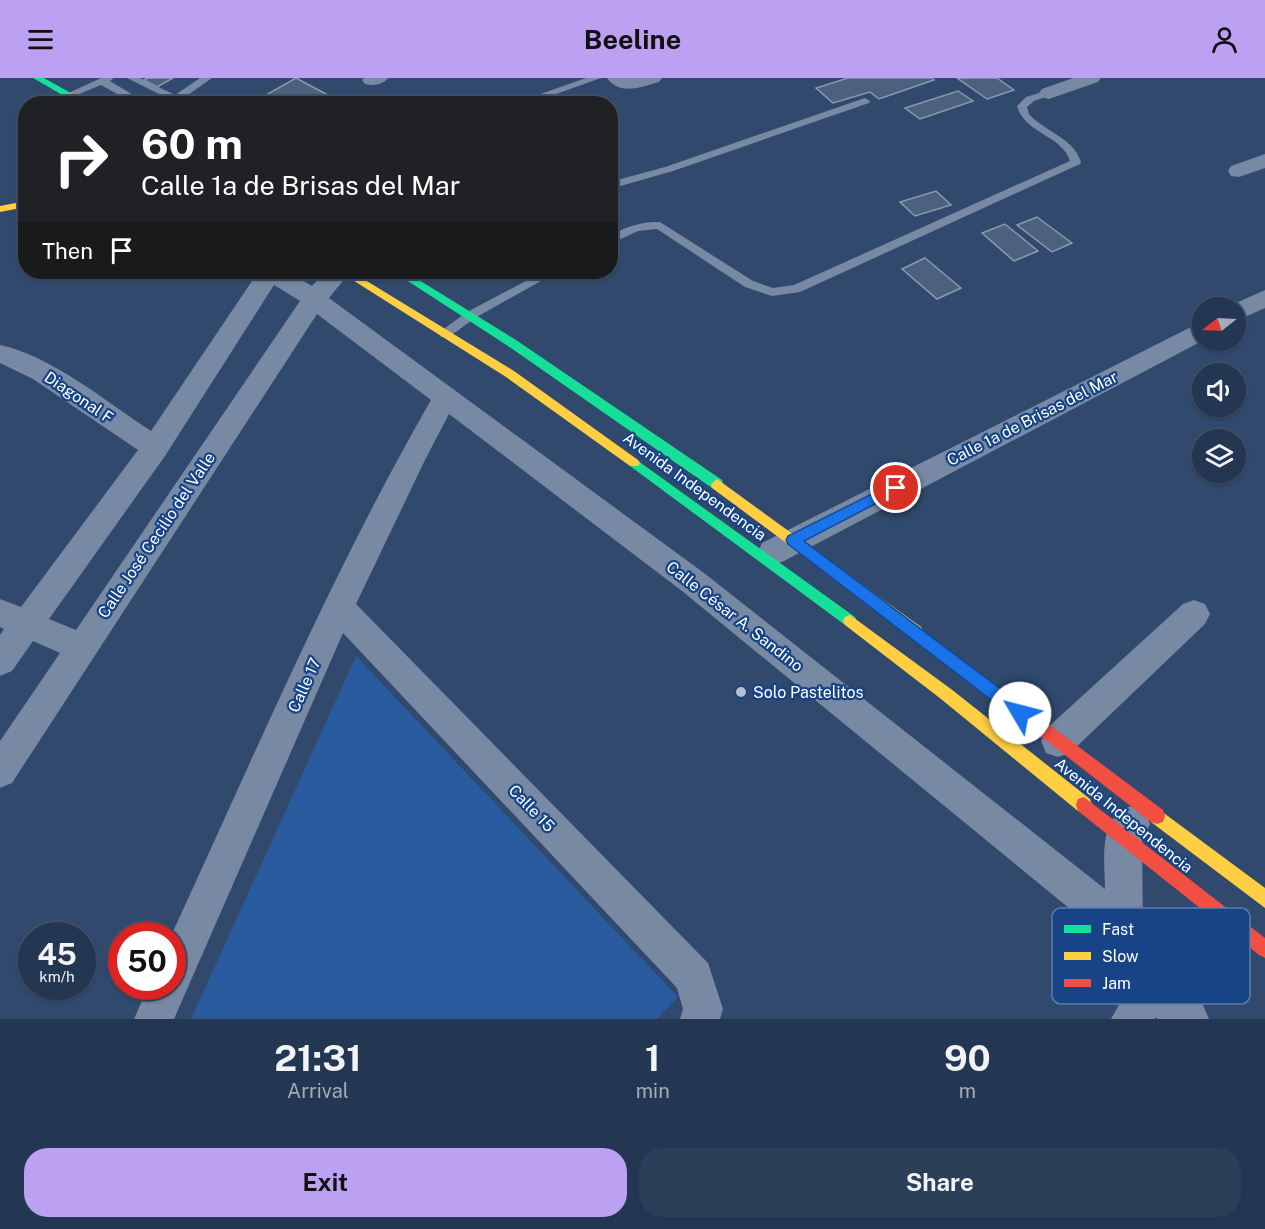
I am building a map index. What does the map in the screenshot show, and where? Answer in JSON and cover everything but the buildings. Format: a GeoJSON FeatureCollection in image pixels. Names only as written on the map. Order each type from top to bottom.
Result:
{"type":"FeatureCollection","features":[{"type":"Feature","properties":{"kind":"main road"},"geometry":{"type":"LineString","coordinates":[[37,78],[72,96]]}},
{"type":"Feature","properties":{"kind":"main road"},"geometry":{"type":"LineString","coordinates":[[0,209],[18,206]]}},
{"type":"Feature","properties":{"kind":"main road","name":"Avenida Independencia"},"geometry":{"type":"LineString","coordinates":[[356,279],[510,374],[765,557],[946,694],[1134,821],[1265,898]]}},
{"type":"Feature","properties":{"kind":"main road","name":"Avenida Independencia"},"geometry":{"type":"LineString","coordinates":[[411,279],[471,315],[672,450],[1058,741],[1134,821],[1223,908]]}},
{"type":"Feature","properties":{"kind":"main road","name":"Avenida Independencia"},"geometry":{"type":"LineString","coordinates":[[1250,934],[1265,949]]}},
{"type":"Feature","properties":{"kind":"street"},"geometry":{"type":"LineString","coordinates":[[623,81],[652,78]]}},
{"type":"Feature","properties":{"kind":"street"},"geometry":{"type":"LineString","coordinates":[[1049,93],[1091,78]]}},
{"type":"Feature","properties":{"kind":"street"},"geometry":{"type":"LineString","coordinates":[[1239,171],[1265,160]]}},
{"type":"Feature","properties":{"kind":"street"},"geometry":{"type":"LineString","coordinates":[[0,661],[155,448],[266,279]]}},
{"type":"Feature","properties":{"kind":"street","name":"Calle César A. Sandino"},"geometry":{"type":"LineString","coordinates":[[282,279],[314,299],[693,582],[1099,908]]}},
{"type":"Feature","properties":{"kind":"street","name":"Calle José Cecilio del Valle"},"geometry":{"type":"LineString","coordinates":[[0,771],[314,299],[332,279]]}},
{"type":"Feature","properties":{"kind":"street"},"geometry":{"type":"LineString","coordinates":[[1246,308],[1265,298]]}},
{"type":"Feature","properties":{"kind":"street","name":"Calle 1a de Brisas del Mar"},"geometry":{"type":"LineString","coordinates":[[765,557],[793,540],[1192,336]]}},
{"type":"Feature","properties":{"kind":"street","name":"Diagonal F"},"geometry":{"type":"LineString","coordinates":[[0,354],[10,356],[42,372],[155,448]]}},
{"type":"Feature","properties":{"kind":"street","name":"Calle 17"},"geometry":{"type":"LineString","coordinates":[[186,947],[339,607],[411,459],[445,398]]}},
{"type":"Feature","properties":{"kind":"street","name":"Calle 15"},"geometry":{"type":"LineString","coordinates":[[339,607],[694,977],[703,1009],[700,1019]]}},
{"type":"Feature","properties":{"kind":"street"},"geometry":{"type":"LineString","coordinates":[[0,613],[81,647]]}},
{"type":"Feature","properties":{"kind":"street"},"geometry":{"type":"LineString","coordinates":[[1058,741],[1194,614]]}},
{"type":"Feature","properties":{"kind":"street"},"geometry":{"type":"LineString","coordinates":[[1126,908],[1134,821]]}},
{"type":"Feature","properties":{"kind":"street"},"geometry":{"type":"LineString","coordinates":[[154,1019],[162,1000]]}},
{"type":"Feature","properties":{"kind":"street"},"geometry":{"type":"LineString","coordinates":[[1144,1004],[1189,1019]]}},
{"type":"Feature","properties":{"kind":"lane"},"geometry":{"type":"LineString","coordinates":[[132,78],[163,96]]}},
{"type":"Feature","properties":{"kind":"lane"},"geometry":{"type":"LineString","coordinates":[[179,96],[207,78]]}},
{"type":"Feature","properties":{"kind":"lane"},"geometry":{"type":"LineString","coordinates":[[541,96],[596,78]]}},
{"type":"Feature","properties":{"kind":"lane"},"geometry":{"type":"LineString","coordinates":[[69,94],[106,80],[130,96]]}},
{"type":"Feature","properties":{"kind":"lane"},"geometry":{"type":"LineString","coordinates":[[618,236],[639,226],[650,224],[660,226],[749,284],[772,292],[795,289],[1076,162],[1073,153],[1032,122],[1022,110],[1022,106],[1030,99],[1049,93]]}},
{"type":"Feature","properties":{"kind":"lane"},"geometry":{"type":"LineString","coordinates":[[618,184],[669,169],[865,101]]}},
{"type":"Feature","properties":{"kind":"lane"},"geometry":{"type":"LineString","coordinates":[[445,334],[471,315],[538,279]]}},
{"type":"Feature","properties":{"kind":"shaded area"},"geometry":{"type":"Polygon","coordinates":[[[356,656],[678,997],[657,1019],[191,1019],[356,656]]]}},
{"type":"Feature","properties":{"kind":"traffic: fast"},"geometry":{"type":"LineString","coordinates":[[37,78],[71,96]]}},
{"type":"Feature","properties":{"kind":"traffic: fast"},"geometry":{"type":"LineString","coordinates":[[410,279],[512,343],[717,484]]}},
{"type":"Feature","properties":{"kind":"traffic: fast"},"geometry":{"type":"LineString","coordinates":[[634,463],[850,621]]}},
{"type":"Feature","properties":{"kind":"traffic: slow"},"geometry":{"type":"LineString","coordinates":[[0,209],[18,206]]}},
{"type":"Feature","properties":{"kind":"traffic: slow"},"geometry":{"type":"LineString","coordinates":[[356,279],[510,374],[634,463]]}},
{"type":"Feature","properties":{"kind":"traffic: slow"},"geometry":{"type":"LineString","coordinates":[[717,484],[916,631]]}},
{"type":"Feature","properties":{"kind":"traffic: slow"},"geometry":{"type":"LineString","coordinates":[[850,621],[946,694],[1084,805]]}},
{"type":"Feature","properties":{"kind":"traffic: slow"},"geometry":{"type":"LineString","coordinates":[[1157,816],[1265,899]]}},
{"type":"Feature","properties":{"kind":"traffic: jam"},"geometry":{"type":"LineString","coordinates":[[916,631],[1157,816]]}},
{"type":"Feature","properties":{"kind":"traffic: jam"},"geometry":{"type":"LineString","coordinates":[[1084,805],[1213,908]]}},
{"type":"Feature","properties":{"kind":"traffic: jam"},"geometry":{"type":"LineString","coordinates":[[1250,937],[1265,949]]}},
{"type":"Feature","properties":{"kind":"place","name":"Solo Pastelitos"},"geometry":{"type":"Point","coordinates":[741,692]}},
{"type":"Feature","properties":{"kind":"route"},"geometry":{"type":"LineString","coordinates":[[896,488],[793,540],[1020,713]]}}]}
